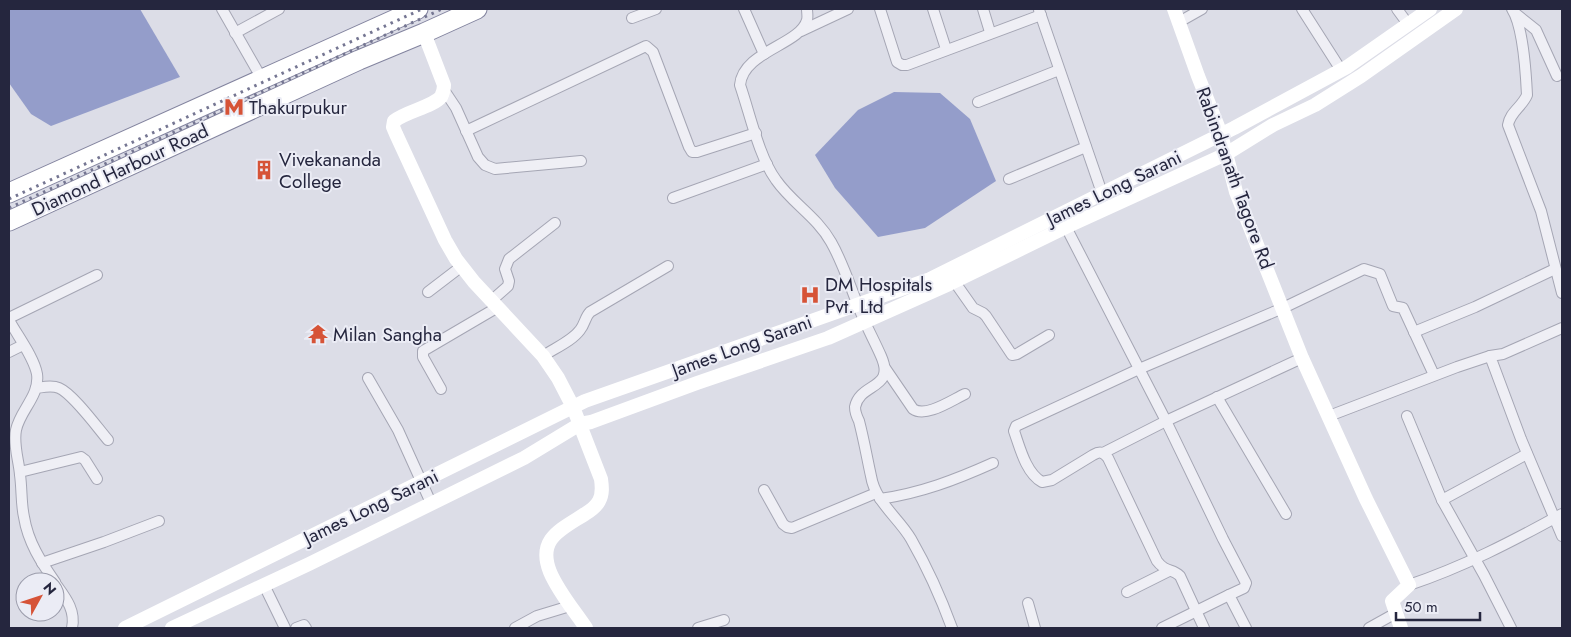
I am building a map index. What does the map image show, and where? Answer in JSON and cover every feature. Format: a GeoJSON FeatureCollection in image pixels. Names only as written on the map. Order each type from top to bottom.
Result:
{"type":"FeatureCollection","features":[{"type":"Feature","properties":{"kind":"highway","name":"Diamond Harbour Road"},"geometry":{"type":"LineString","coordinates":[[9,193],[418,9]]}},
{"type":"Feature","properties":{"kind":"highway","name":"Diamond Harbour Road"},"geometry":{"type":"LineString","coordinates":[[9,221],[359,60],[477,9]]}},
{"type":"Feature","properties":{"kind":"highway"},"geometry":{"type":"LineString","coordinates":[[349,40],[359,60]]}},
{"type":"Feature","properties":{"kind":"main road","name":"Rabindranath Tagore Rd"},"geometry":{"type":"LineString","coordinates":[[1174,9],[1221,134],[1236,192],[1302,358],[1366,499],[1409,585]]}},
{"type":"Feature","properties":{"kind":"main road","name":"James Long Sarani"},"geometry":{"type":"LineString","coordinates":[[125,628],[585,401],[930,279],[1221,134],[1342,70],[1430,9]]}},
{"type":"Feature","properties":{"kind":"main road"},"geometry":{"type":"LineString","coordinates":[[172,628],[524,458],[580,424],[591,422],[828,338],[1226,154],[1273,126],[1315,105],[1456,9]]}},
{"type":"Feature","properties":{"kind":"main road"},"geometry":{"type":"LineString","coordinates":[[1409,24],[1417,37]]}},
{"type":"Feature","properties":{"kind":"main road"},"geometry":{"type":"LineString","coordinates":[[424,33],[444,85],[444,90],[442,96],[434,101],[400,116],[394,121],[394,127],[445,240],[474,282],[543,356],[558,378],[580,424],[601,479],[600,501],[591,510],[552,536],[546,547],[546,557],[550,571],[570,606],[586,628]]}},
{"type":"Feature","properties":{"kind":"main road"},"geometry":{"type":"LineString","coordinates":[[1102,193],[1107,208]]}},
{"type":"Feature","properties":{"kind":"main road"},"geometry":{"type":"LineString","coordinates":[[1401,628],[1392,601],[1409,585]]}},
{"type":"Feature","properties":{"kind":"street"},"geometry":{"type":"LineString","coordinates":[[222,9],[262,79]]}},
{"type":"Feature","properties":{"kind":"street"},"geometry":{"type":"LineString","coordinates":[[235,33],[279,9]]}},
{"type":"Feature","properties":{"kind":"street"},"geometry":{"type":"LineString","coordinates":[[632,18],[656,9]]}},
{"type":"Feature","properties":{"kind":"street"},"geometry":{"type":"LineString","coordinates":[[744,9],[764,54]]}},
{"type":"Feature","properties":{"kind":"street"},"geometry":{"type":"LineString","coordinates":[[801,31],[808,20],[807,9]]}},
{"type":"Feature","properties":{"kind":"street"},"geometry":{"type":"LineString","coordinates":[[848,9],[801,31],[764,54],[748,67],[741,77],[740,85],[767,164],[776,181],[817,222],[831,242],[885,368],[913,409],[917,412],[928,411],[966,394]]}},
{"type":"Feature","properties":{"kind":"street"},"geometry":{"type":"LineString","coordinates":[[880,9],[897,62],[902,65],[907,65],[1040,12],[1102,193]]}},
{"type":"Feature","properties":{"kind":"street"},"geometry":{"type":"LineString","coordinates":[[933,9],[946,49]]}},
{"type":"Feature","properties":{"kind":"street"},"geometry":{"type":"LineString","coordinates":[[983,9],[990,32]]}},
{"type":"Feature","properties":{"kind":"street"},"geometry":{"type":"LineString","coordinates":[[1179,22],[1202,9]]}},
{"type":"Feature","properties":{"kind":"street"},"geometry":{"type":"LineString","coordinates":[[1302,9],[1342,70]]}},
{"type":"Feature","properties":{"kind":"street"},"geometry":{"type":"LineString","coordinates":[[1397,9],[1409,24]]}},
{"type":"Feature","properties":{"kind":"street"},"geometry":{"type":"LineString","coordinates":[[1514,12],[1536,30],[1557,76]]}},
{"type":"Feature","properties":{"kind":"street"},"geometry":{"type":"LineString","coordinates":[[1514,12],[1522,48],[1527,95],[1524,102],[1509,118],[1508,125],[1541,211],[1562,294]]}},
{"type":"Feature","properties":{"kind":"street"},"geometry":{"type":"LineString","coordinates":[[466,131],[646,46],[652,52],[692,152],[756,133]]}},
{"type":"Feature","properties":{"kind":"street"},"geometry":{"type":"LineString","coordinates":[[978,102],[1059,70]]}},
{"type":"Feature","properties":{"kind":"street"},"geometry":{"type":"LineString","coordinates":[[444,90],[456,108],[478,157],[485,165],[495,169],[581,161]]}},
{"type":"Feature","properties":{"kind":"street"},"geometry":{"type":"LineString","coordinates":[[1009,179],[1086,147]]}},
{"type":"Feature","properties":{"kind":"street"},"geometry":{"type":"LineString","coordinates":[[673,198],[767,164]]}},
{"type":"Feature","properties":{"kind":"street"},"geometry":{"type":"LineString","coordinates":[[441,388],[423,357],[423,351],[495,304],[508,286],[509,281],[505,269],[509,259],[556,223]]}},
{"type":"Feature","properties":{"kind":"street"},"geometry":{"type":"LineString","coordinates":[[1066,227],[1166,421],[1246,583],[1244,588],[1162,628]]}},
{"type":"Feature","properties":{"kind":"street"},"geometry":{"type":"LineString","coordinates":[[428,292],[462,266]]}},
{"type":"Feature","properties":{"kind":"street"},"geometry":{"type":"LineString","coordinates":[[543,356],[580,330],[590,312],[668,266]]}},
{"type":"Feature","properties":{"kind":"street"},"geometry":{"type":"LineString","coordinates":[[1302,358],[1216,397],[1103,453],[1099,452],[1052,480],[1042,482],[1034,478],[1014,431],[1020,423],[1139,369],[1283,308],[1364,269],[1380,274],[1393,306],[1403,308],[1434,375]]}},
{"type":"Feature","properties":{"kind":"street"},"geometry":{"type":"LineString","coordinates":[[1414,332],[1475,307],[1555,269]]}},
{"type":"Feature","properties":{"kind":"street"},"geometry":{"type":"LineString","coordinates":[[48,572],[27,532],[20,472],[13,460],[16,429],[36,388],[37,376],[35,366],[9,319],[97,275]]}},
{"type":"Feature","properties":{"kind":"street"},"geometry":{"type":"LineString","coordinates":[[954,281],[973,308],[984,313],[1012,355],[1018,354],[1049,335]]}},
{"type":"Feature","properties":{"kind":"street"},"geometry":{"type":"LineString","coordinates":[[1329,416],[1434,375],[1490,356],[1502,354],[1562,328]]}},
{"type":"Feature","properties":{"kind":"street"},"geometry":{"type":"LineString","coordinates":[[9,352],[23,345]]}},
{"type":"Feature","properties":{"kind":"street"},"geometry":{"type":"LineString","coordinates":[[1490,356],[1527,454],[1559,516],[1562,536]]}},
{"type":"Feature","properties":{"kind":"street"},"geometry":{"type":"LineString","coordinates":[[885,368],[885,376],[864,394],[855,408],[864,441],[871,479],[878,496],[910,537],[926,567],[952,628]]}},
{"type":"Feature","properties":{"kind":"street"},"geometry":{"type":"LineString","coordinates":[[368,378],[398,430],[431,503]]}},
{"type":"Feature","properties":{"kind":"street"},"geometry":{"type":"LineString","coordinates":[[36,388],[50,386],[60,388],[69,394],[108,440]]}},
{"type":"Feature","properties":{"kind":"street"},"geometry":{"type":"LineString","coordinates":[[1216,397],[1286,514]]}},
{"type":"Feature","properties":{"kind":"street"},"geometry":{"type":"LineString","coordinates":[[1407,416],[1442,500],[1476,559],[1511,628]]}},
{"type":"Feature","properties":{"kind":"street"},"geometry":{"type":"LineString","coordinates":[[1103,453],[1108,458],[1158,561],[1165,570],[1176,572],[1180,576],[1204,628]]}},
{"type":"Feature","properties":{"kind":"street"},"geometry":{"type":"LineString","coordinates":[[1442,500],[1527,454]]}},
{"type":"Feature","properties":{"kind":"street"},"geometry":{"type":"LineString","coordinates":[[20,472],[81,457],[97,479]]}},
{"type":"Feature","properties":{"kind":"street"},"geometry":{"type":"LineString","coordinates":[[764,490],[783,524],[792,528],[878,496],[922,491],[948,483],[993,463]]}},
{"type":"Feature","properties":{"kind":"street"},"geometry":{"type":"LineString","coordinates":[[1409,585],[1476,559],[1559,516]]}},
{"type":"Feature","properties":{"kind":"street"},"geometry":{"type":"LineString","coordinates":[[42,563],[159,521]]}},
{"type":"Feature","properties":{"kind":"street"},"geometry":{"type":"LineString","coordinates":[[1127,592],[1169,571]]}},
{"type":"Feature","properties":{"kind":"street"},"geometry":{"type":"LineString","coordinates":[[264,585],[285,628]]}},
{"type":"Feature","properties":{"kind":"street"},"geometry":{"type":"LineString","coordinates":[[1229,595],[1246,628]]}},
{"type":"Feature","properties":{"kind":"street"},"geometry":{"type":"LineString","coordinates":[[65,597],[73,614],[72,628]]}},
{"type":"Feature","properties":{"kind":"street"},"geometry":{"type":"LineString","coordinates":[[1028,602],[1035,628]]}},
{"type":"Feature","properties":{"kind":"street"},"geometry":{"type":"LineString","coordinates":[[514,628],[538,616],[570,606]]}},
{"type":"Feature","properties":{"kind":"street"},"geometry":{"type":"LineString","coordinates":[[1369,628],[1396,613]]}},
{"type":"Feature","properties":{"kind":"street"},"geometry":{"type":"LineString","coordinates":[[698,628],[724,620]]}},
{"type":"Feature","properties":{"kind":"street"},"geometry":{"type":"LineString","coordinates":[[296,628],[304,624],[306,628]]}},
{"type":"Feature","properties":{"kind":"water"},"geometry":{"type":"Polygon","coordinates":[[[9,9],[140,9],[180,77],[51,126],[31,114],[9,83],[9,9]]]}},
{"type":"Feature","properties":{"kind":"water"},"geometry":{"type":"Polygon","coordinates":[[[894,92],[940,93],[970,119],[996,181],[925,228],[878,237],[835,188],[815,155],[858,110],[894,92]]]}},
{"type":"Feature","properties":{"kind":"railway"},"geometry":{"type":"LineString","coordinates":[[9,199],[422,9]]}},
{"type":"Feature","properties":{"kind":"railway"},"geometry":{"type":"LineString","coordinates":[[9,208],[442,9]]}},
{"type":"Feature","properties":{"kind":"place","name":"Thakurpukur"},"geometry":{"type":"Point","coordinates":[234,107]}},
{"type":"Feature","properties":{"kind":"place","name":"Vivekananda College"},"geometry":{"type":"Point","coordinates":[264,170]}},
{"type":"Feature","properties":{"kind":"place","name":"DM Hospitals Pvt. Ltd"},"geometry":{"type":"Point","coordinates":[810,295]}},
{"type":"Feature","properties":{"kind":"place","name":"Milan Sangha"},"geometry":{"type":"Point","coordinates":[318,334]}}]}
